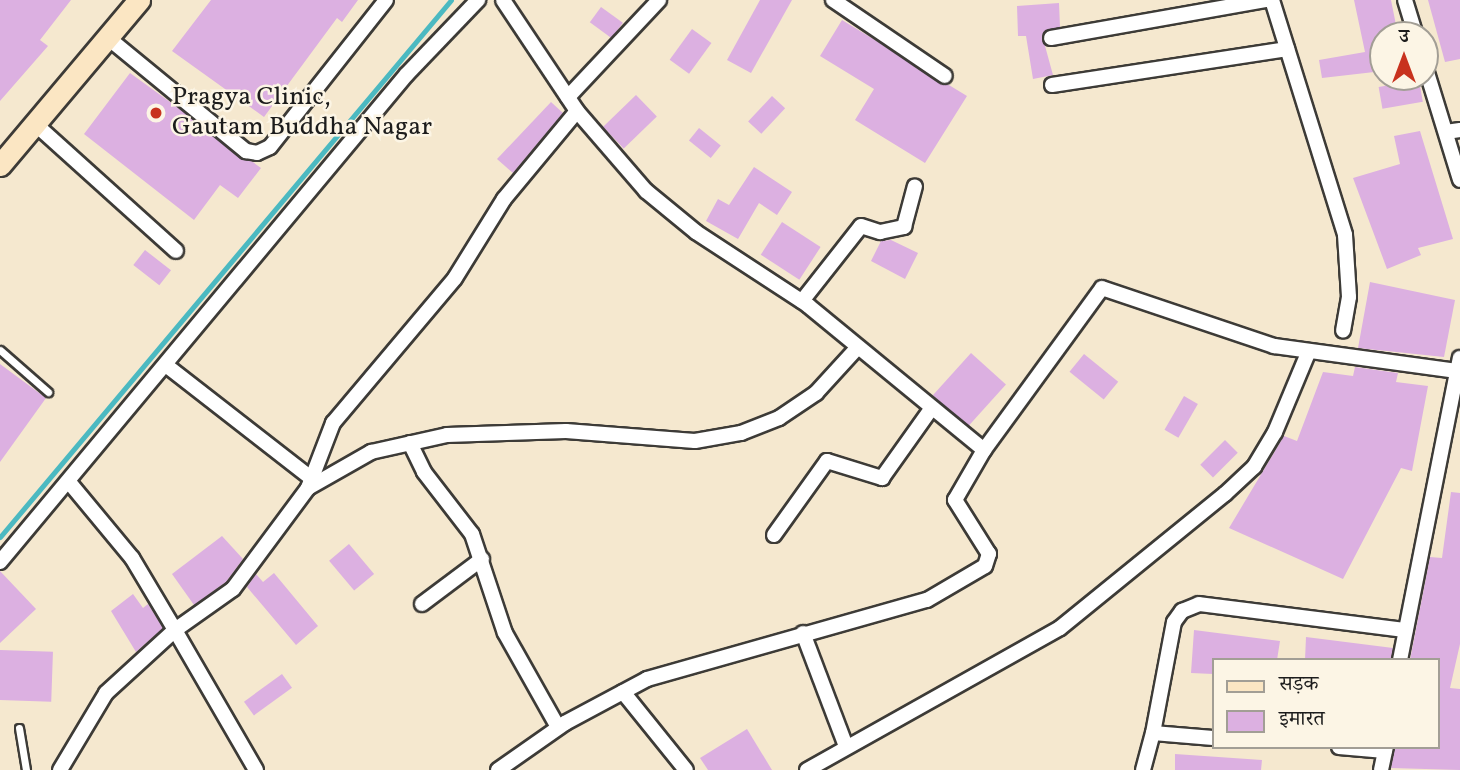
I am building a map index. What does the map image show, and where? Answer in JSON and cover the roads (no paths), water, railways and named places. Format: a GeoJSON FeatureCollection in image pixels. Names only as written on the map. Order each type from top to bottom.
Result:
{"type":"FeatureCollection","features":[{"type":"Feature","properties":{"kind":"street"},"geometry":{"type":"LineString","coordinates":[[0,165],[139,0]]}},
{"type":"Feature","properties":{"kind":"street"},"geometry":{"type":"LineString","coordinates":[[107,37],[246,151],[257,153],[270,148],[386,0]]}},
{"type":"Feature","properties":{"kind":"street"},"geometry":{"type":"LineString","coordinates":[[0,562],[167,366],[407,74],[478,0]]}},
{"type":"Feature","properties":{"kind":"street"},"geometry":{"type":"LineString","coordinates":[[503,0],[577,111],[646,191],[696,232],[802,301],[984,450]]}},
{"type":"Feature","properties":{"kind":"street"},"geometry":{"type":"LineString","coordinates":[[568,97],[659,0]]}},
{"type":"Feature","properties":{"kind":"street"},"geometry":{"type":"LineString","coordinates":[[833,0],[944,76]]}},
{"type":"Feature","properties":{"kind":"street"},"geometry":{"type":"LineString","coordinates":[[1051,37],[1269,0],[1345,235],[1349,297],[1343,330]]}},
{"type":"Feature","properties":{"kind":"street"},"geometry":{"type":"LineString","coordinates":[[1405,0],[1412,21]]}},
{"type":"Feature","properties":{"kind":"street"},"geometry":{"type":"LineString","coordinates":[[1052,85],[1287,49]]}},
{"type":"Feature","properties":{"kind":"street"},"geometry":{"type":"LineString","coordinates":[[1436,91],[1453,131],[1460,180]]}},
{"type":"Feature","properties":{"kind":"street"},"geometry":{"type":"LineString","coordinates":[[60,770],[106,693],[175,630],[233,589],[309,483],[332,423],[455,278],[504,199],[577,111]]}},
{"type":"Feature","properties":{"kind":"street"},"geometry":{"type":"LineString","coordinates":[[34,123],[176,251]]}},
{"type":"Feature","properties":{"kind":"street"},"geometry":{"type":"LineString","coordinates":[[802,301],[861,226],[880,232],[904,227],[915,186]]}},
{"type":"Feature","properties":{"kind":"street"},"geometry":{"type":"LineString","coordinates":[[498,770],[558,727],[624,692],[738,649],[927,600],[985,566],[986,546],[955,500],[984,450],[1102,288],[1308,353],[1459,364],[1400,658]]}},
{"type":"Feature","properties":{"kind":"street"},"geometry":{"type":"LineString","coordinates":[[309,483],[371,452],[410,443],[502,430],[695,441],[741,433],[779,418],[816,393],[858,347]]}},
{"type":"Feature","properties":{"kind":"street"},"geometry":{"type":"LineString","coordinates":[[807,770],[1060,628],[1225,494],[1254,467],[1275,432],[1308,353]]}},
{"type":"Feature","properties":{"kind":"street"},"geometry":{"type":"LineString","coordinates":[[167,366],[309,483]]}},
{"type":"Feature","properties":{"kind":"street"},"geometry":{"type":"LineString","coordinates":[[774,535],[827,461],[882,478],[931,409]]}},
{"type":"Feature","properties":{"kind":"street"},"geometry":{"type":"LineString","coordinates":[[410,443],[482,559],[505,633],[558,727]]}},
{"type":"Feature","properties":{"kind":"street"},"geometry":{"type":"LineString","coordinates":[[69,482],[132,558],[256,770]]}},
{"type":"Feature","properties":{"kind":"street"},"geometry":{"type":"LineString","coordinates":[[422,604],[482,559]]}},
{"type":"Feature","properties":{"kind":"street"},"geometry":{"type":"LineString","coordinates":[[1143,770],[1153,733],[1174,622],[1199,604],[1405,630]]}},
{"type":"Feature","properties":{"kind":"street"},"geometry":{"type":"LineString","coordinates":[[803,633],[846,746]]}},
{"type":"Feature","properties":{"kind":"street"},"geometry":{"type":"LineString","coordinates":[[624,692],[685,770]]}},
{"type":"Feature","properties":{"kind":"street"},"geometry":{"type":"LineString","coordinates":[[1153,733],[1212,738]]}},
{"type":"Feature","properties":{"kind":"street"},"geometry":{"type":"LineString","coordinates":[[1381,770],[1385,749]]}},
{"type":"Feature","properties":{"kind":"lane"},"geometry":{"type":"LineString","coordinates":[[0,350],[48,392]]}},
{"type":"Feature","properties":{"kind":"lane"},"geometry":{"type":"LineString","coordinates":[[19,728],[26,770]]}},
{"type":"Feature","properties":{"kind":"waterway"},"geometry":{"type":"LineString","coordinates":[[0,537],[451,0]]}},
{"type":"Feature","properties":{"kind":"place","name":"Pragya Clinic, Gautam Buddha Nagar"},"geometry":{"type":"Point","coordinates":[156,113]}}]}
